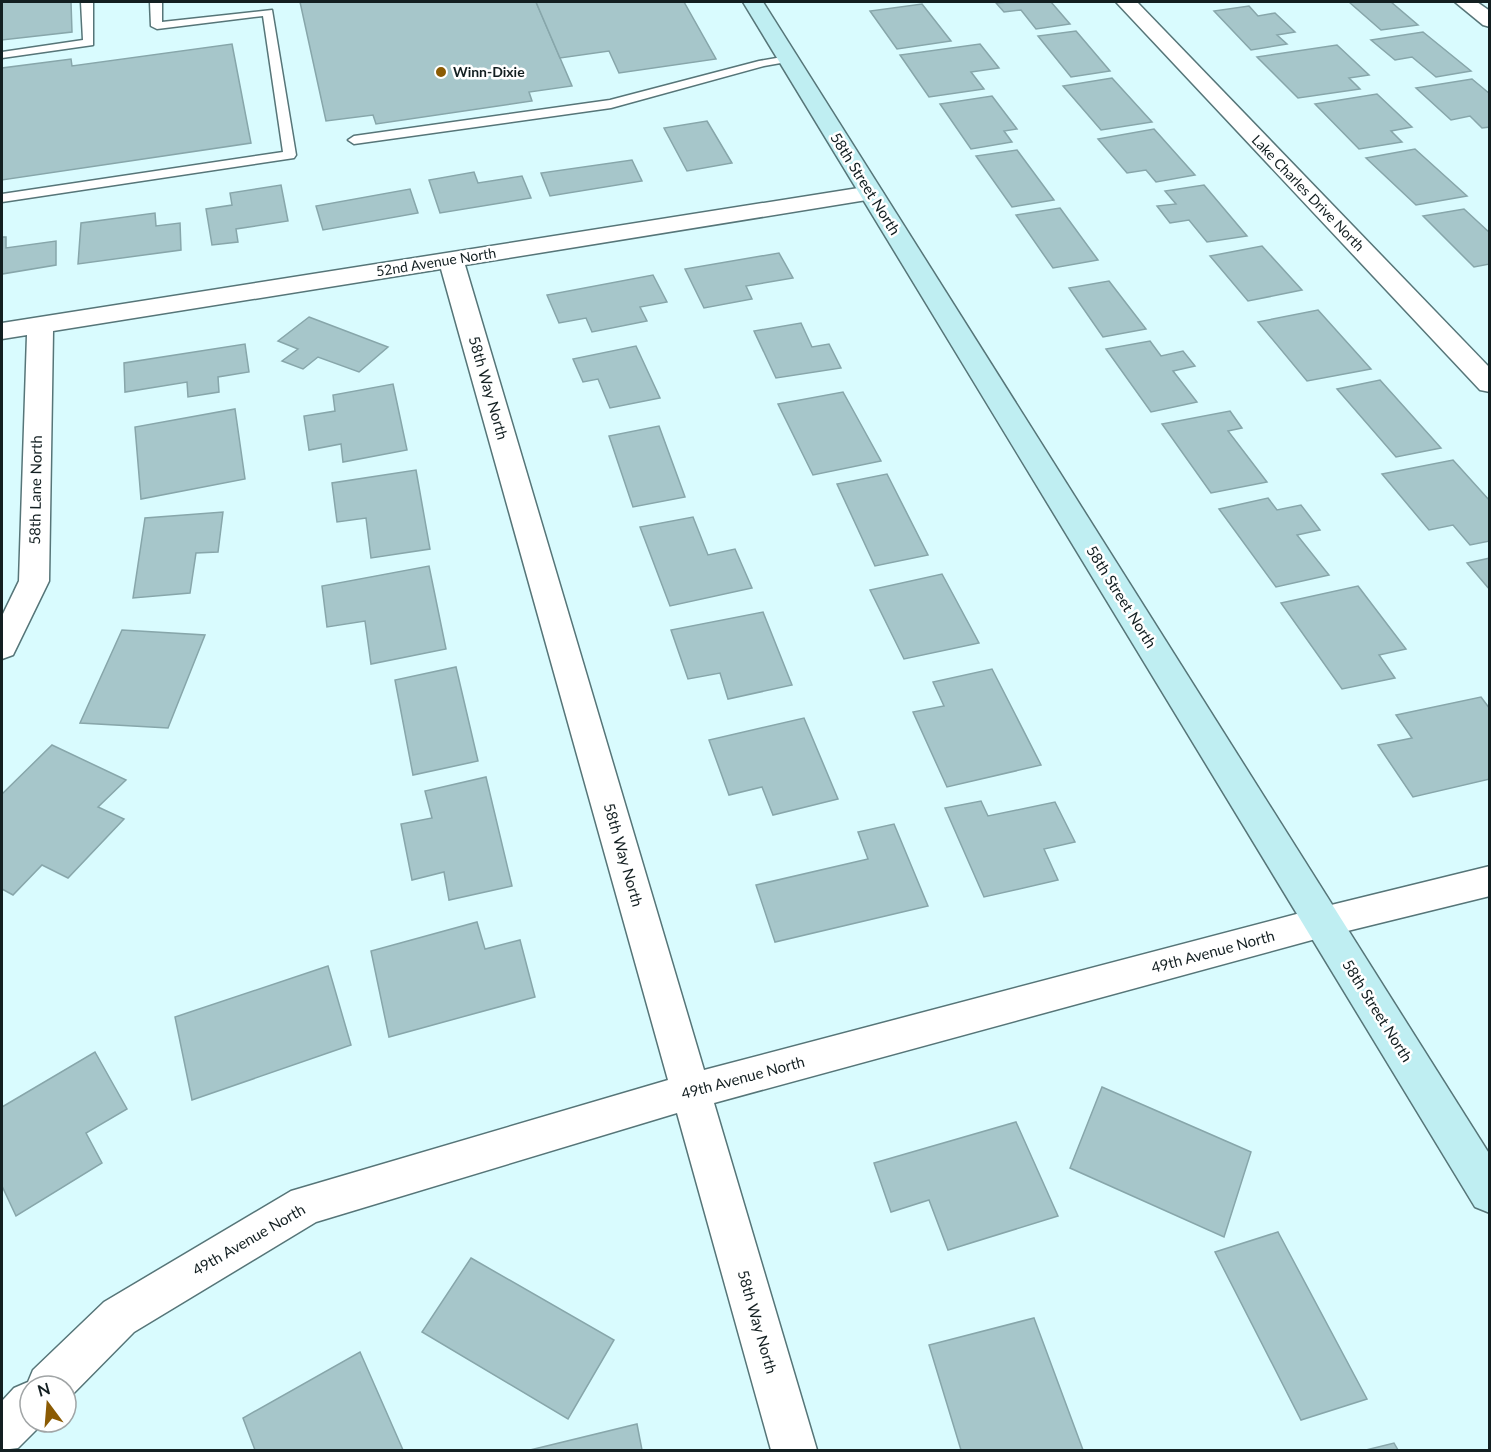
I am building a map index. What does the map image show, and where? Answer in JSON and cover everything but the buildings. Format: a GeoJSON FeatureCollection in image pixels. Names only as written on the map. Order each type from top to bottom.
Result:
{"type":"FeatureCollection","features":[{"type":"Feature","properties":{"kind":"street","name":"58th Street North"},"geometry":{"type":"LineString","coordinates":[[753,2],[1490,1193]]}},
{"type":"Feature","properties":{"kind":"street","name":"Lake Charles Drive North"},"geometry":{"type":"LineString","coordinates":[[1126,2],[1490,384]]}},
{"type":"Feature","properties":{"kind":"street"},"geometry":{"type":"LineString","coordinates":[[1476,5],[1490,21]]}},
{"type":"Feature","properties":{"kind":"street","name":"52nd Avenue North"},"geometry":{"type":"LineString","coordinates":[[2,331],[871,193]]}},
{"type":"Feature","properties":{"kind":"street","name":"58th Way North"},"geometry":{"type":"LineString","coordinates":[[451,260],[794,1450]]}},
{"type":"Feature","properties":{"kind":"street","name":"58th Lane North"},"geometry":{"type":"LineString","coordinates":[[2,647],[34,581],[40,325]]}},
{"type":"Feature","properties":{"kind":"street","name":"49th Avenue North"},"geometry":{"type":"LineString","coordinates":[[61,1374],[119,1317],[306,1205],[691,1091],[1323,922],[1490,881]]}},
{"type":"Feature","properties":{"kind":"street"},"geometry":{"type":"LineString","coordinates":[[2,1432],[18,1416]]}},
{"type":"Feature","properties":{"kind":"lane"},"geometry":{"type":"LineString","coordinates":[[2,55],[88,43],[87,2]]}},
{"type":"Feature","properties":{"kind":"lane"},"geometry":{"type":"LineString","coordinates":[[2,198],[290,155],[268,12],[157,26],[156,2]]}},
{"type":"Feature","properties":{"kind":"lane"},"geometry":{"type":"LineString","coordinates":[[354,140],[611,104],[763,63],[788,59]]}},
{"type":"Feature","properties":{"kind":"place","name":"Winn-Dixie"},"geometry":{"type":"Point","coordinates":[441,72]}}]}
